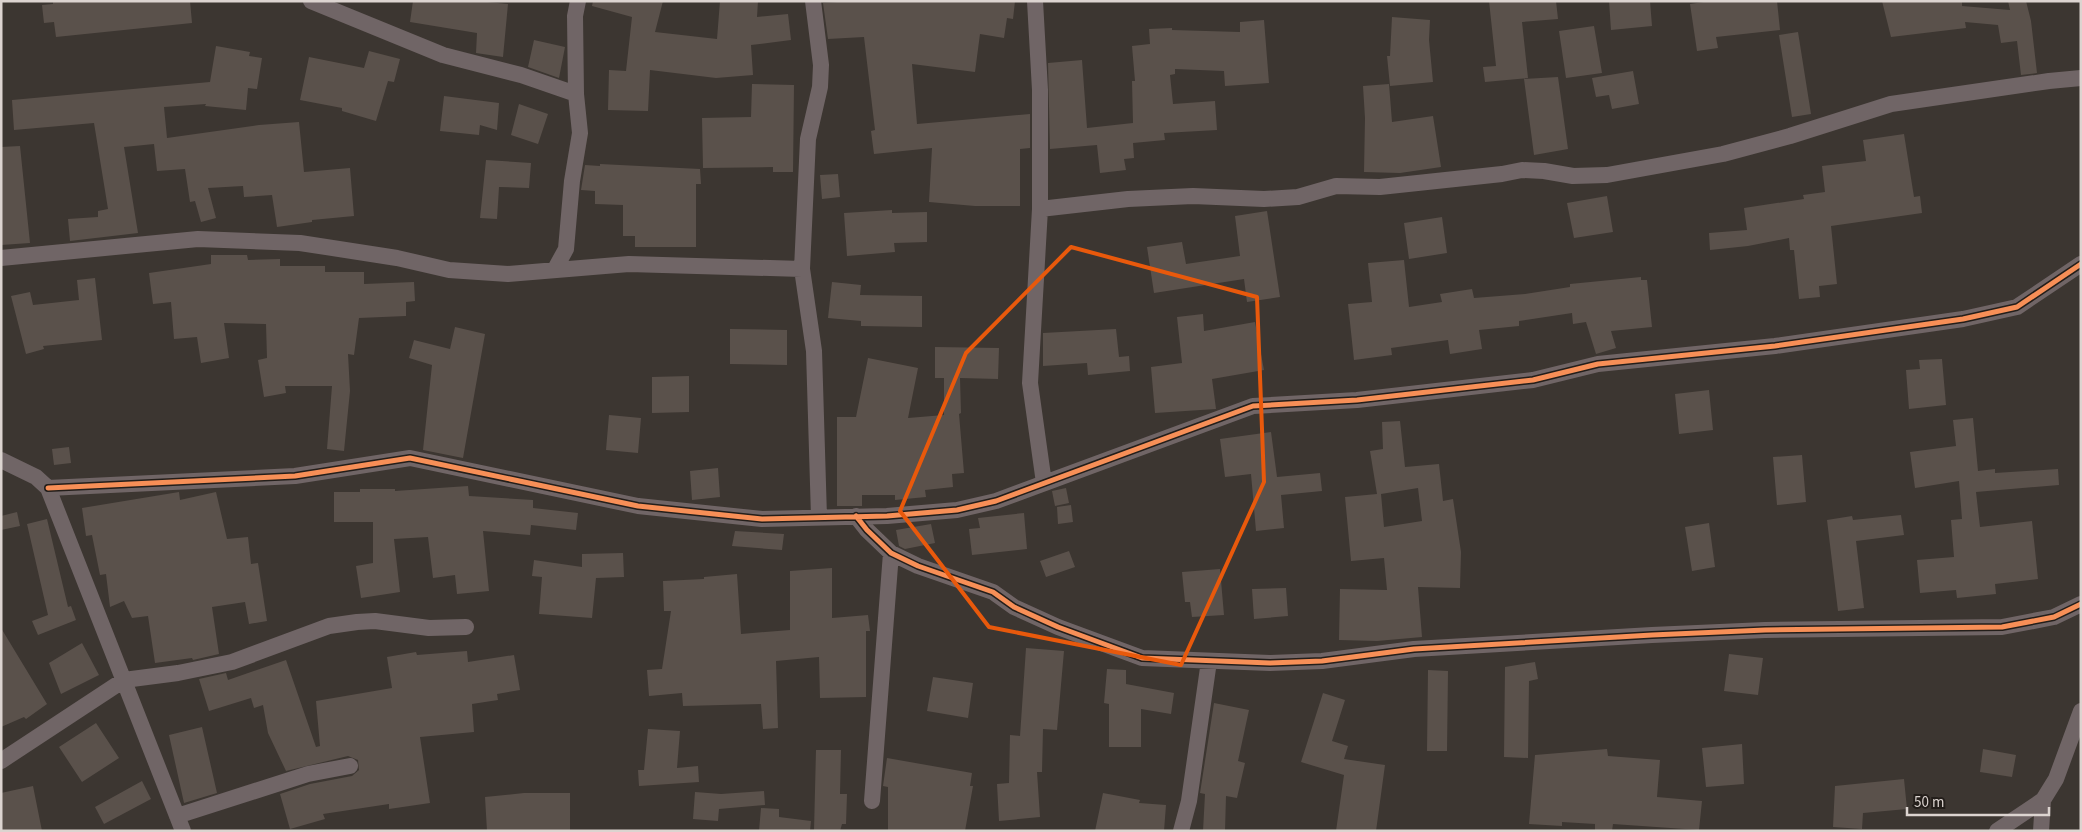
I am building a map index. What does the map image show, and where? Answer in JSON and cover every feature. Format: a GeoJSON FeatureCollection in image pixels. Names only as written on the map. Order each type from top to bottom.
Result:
{"type":"FeatureCollection","features":[{"type":"Feature","properties":{"kind":"street"},"geometry":{"type":"LineString","coordinates":[[311,1],[443,56],[522,75],[576,94]]}},
{"type":"Feature","properties":{"kind":"street"},"geometry":{"type":"LineString","coordinates":[[555,269],[566,249],[572,181],[580,133],[576,94],[575,16],[578,1]]}},
{"type":"Feature","properties":{"kind":"street"},"geometry":{"type":"LineString","coordinates":[[812,1],[821,65],[820,87],[808,139],[802,269],[814,351],[819,517]]}},
{"type":"Feature","properties":{"kind":"street"},"geometry":{"type":"LineString","coordinates":[[1035,1],[1040,90],[1040,209],[1030,383],[1044,483]]}},
{"type":"Feature","properties":{"kind":"street"},"geometry":{"type":"LineString","coordinates":[[1040,209],[1128,199],[1298,197],[1336,186],[1380,187],[1502,174],[1522,170],[1544,170],[1573,176],[1607,175],[1723,154],[1790,136],[1891,104],[2081,78]]}},
{"type":"Feature","properties":{"kind":"street"},"geometry":{"type":"LineString","coordinates":[[1,258],[198,239],[300,243],[396,258],[449,270],[508,274],[629,264],[802,269]]}},
{"type":"Feature","properties":{"kind":"street"},"geometry":{"type":"LineString","coordinates":[[566,249],[588,267]]}},
{"type":"Feature","properties":{"kind":"street"},"geometry":{"type":"LineString","coordinates":[[48,488],[295,476],[410,458],[638,506],[762,519],[887,516],[957,510],[996,501],[1253,406],[1357,400],[1533,380],[1598,364],[1775,346],[1963,319],[2017,307],[2037,296],[2081,264]]}},
{"type":"Feature","properties":{"kind":"street"},"geometry":{"type":"LineString","coordinates":[[1,460],[36,477],[48,488],[180,823],[308,774],[350,766]]}},
{"type":"Feature","properties":{"kind":"street"},"geometry":{"type":"LineString","coordinates":[[856,516],[867,530],[891,553],[918,566],[993,592],[1014,607],[1058,627],[1142,658],[1270,663],[1322,661],[1414,649],[1756,630],[2002,627],[2054,617],[2081,604]]}},
{"type":"Feature","properties":{"kind":"street"},"geometry":{"type":"LineString","coordinates":[[872,801],[891,553]]}},
{"type":"Feature","properties":{"kind":"street"},"geometry":{"type":"LineString","coordinates":[[1,761],[124,680],[178,673],[232,662],[329,626],[375,621],[429,628],[466,626]]}},
{"type":"Feature","properties":{"kind":"street"},"geometry":{"type":"LineString","coordinates":[[1181,831],[1189,801],[1209,661]]}},
{"type":"Feature","properties":{"kind":"street"},"geometry":{"type":"LineString","coordinates":[[1997,831],[2043,800],[2056,779],[2081,711]]}},
{"type":"Feature","properties":{"kind":"street"},"geometry":{"type":"LineString","coordinates":[[2041,831],[2043,800]]}},
{"type":"Feature","properties":{"kind":"highlighted area"},"geometry":{"type":"Polygon","coordinates":[[[1071,247],[1257,297],[1264,482],[1181,665],[989,627],[900,511],[966,353],[1071,247]]]}},
{"type":"Feature","properties":{"kind":"building"},"geometry":{"type":"Polygon","coordinates":[[[53,1],[190,1],[192,23],[56,37],[54,22],[44,23],[42,5],[53,4],[53,1]]]}},
{"type":"Feature","properties":{"kind":"building"},"geometry":{"type":"Polygon","coordinates":[[[413,1],[477,1],[508,4],[503,57],[476,53],[477,33],[410,22],[413,1]]]}},
{"type":"Feature","properties":{"kind":"building"},"geometry":{"type":"Polygon","coordinates":[[[593,1],[663,1],[655,32],[717,39],[720,1],[758,1],[757,17],[788,14],[791,40],[751,45],[753,75],[716,78],[650,70],[648,111],[608,110],[609,70],[626,71],[632,17],[592,6],[593,1]]]}},
{"type":"Feature","properties":{"kind":"building"},"geometry":{"type":"Polygon","coordinates":[[[852,1],[1015,1],[1013,19],[1007,18],[1004,38],[980,34],[975,72],[912,64],[917,124],[1030,114],[1030,148],[1020,149],[1020,206],[975,206],[929,202],[932,148],[874,154],[871,131],[875,130],[864,37],[828,39],[823,3],[852,1]]]}},
{"type":"Feature","properties":{"kind":"building"},"geometry":{"type":"Polygon","coordinates":[[[1489,1],[1556,1],[1558,19],[1522,22],[1528,78],[1485,82],[1483,67],[1496,66],[1489,1]]]}},
{"type":"Feature","properties":{"kind":"building"},"geometry":{"type":"Polygon","coordinates":[[[1609,1],[1650,1],[1652,26],[1611,30],[1609,1]]]}},
{"type":"Feature","properties":{"kind":"building"},"geometry":{"type":"Polygon","coordinates":[[[1710,1],[1777,1],[1780,30],[1716,37],[1718,48],[1697,51],[1690,4],[1710,1]]]}},
{"type":"Feature","properties":{"kind":"building"},"geometry":{"type":"Polygon","coordinates":[[[1882,1],[1962,1],[1962,6],[2010,10],[2008,1],[2026,1],[2031,21],[2037,73],[2021,75],[2017,41],[2001,43],[1998,25],[1965,22],[1966,28],[1891,37],[1882,1]]]}},
{"type":"Feature","properties":{"kind":"building"},"geometry":{"type":"Polygon","coordinates":[[[1392,17],[1430,20],[1429,40],[1433,82],[1390,86],[1387,56],[1390,56],[1392,17]]]}},
{"type":"Feature","properties":{"kind":"building"},"geometry":{"type":"Polygon","coordinates":[[[1264,20],[1269,83],[1225,86],[1224,71],[1175,69],[1175,74],[1170,75],[1173,104],[1215,101],[1217,130],[1164,133],[1165,140],[1133,143],[1134,158],[1124,159],[1126,170],[1100,173],[1097,145],[1050,149],[1048,63],[1082,60],[1087,128],[1133,123],[1132,81],[1135,81],[1132,46],[1150,44],[1149,29],[1172,28],[1172,30],[1240,32],[1240,22],[1264,20]]]}},
{"type":"Feature","properties":{"kind":"building"},"geometry":{"type":"Polygon","coordinates":[[[1594,26],[1602,73],[1566,78],[1559,31],[1594,26]]]}},
{"type":"Feature","properties":{"kind":"building"},"geometry":{"type":"Polygon","coordinates":[[[1798,32],[1811,114],[1792,117],[1779,35],[1798,32]]]}},
{"type":"Feature","properties":{"kind":"building"},"geometry":{"type":"Polygon","coordinates":[[[534,40],[565,47],[559,78],[528,67],[534,40]]]}},
{"type":"Feature","properties":{"kind":"building"},"geometry":{"type":"Polygon","coordinates":[[[216,46],[250,52],[249,56],[262,58],[257,89],[248,88],[246,110],[205,106],[206,104],[164,107],[167,138],[259,125],[299,122],[304,172],[350,168],[354,216],[312,220],[312,222],[277,227],[272,195],[244,197],[243,186],[208,188],[216,218],[201,222],[195,201],[190,202],[185,169],[157,171],[154,144],[124,147],[138,233],[70,241],[68,219],[98,217],[98,211],[108,209],[94,123],[14,130],[12,100],[210,82],[216,46]]]}},
{"type":"Feature","properties":{"kind":"building"},"geometry":{"type":"Polygon","coordinates":[[[369,51],[400,59],[394,82],[388,81],[376,121],[342,111],[342,108],[300,100],[309,57],[364,68],[369,51]]]}},
{"type":"Feature","properties":{"kind":"building"},"geometry":{"type":"Polygon","coordinates":[[[1633,71],[1639,104],[1612,109],[1609,95],[1596,97],[1592,78],[1633,71]]]}},
{"type":"Feature","properties":{"kind":"building"},"geometry":{"type":"Polygon","coordinates":[[[1558,77],[1568,149],[1534,155],[1524,79],[1558,77]]]}},
{"type":"Feature","properties":{"kind":"building"},"geometry":{"type":"Polygon","coordinates":[[[752,84],[794,85],[793,172],[773,172],[773,167],[703,168],[702,118],[751,117],[752,84]]]}},
{"type":"Feature","properties":{"kind":"building"},"geometry":{"type":"Polygon","coordinates":[[[1389,84],[1392,122],[1433,116],[1441,167],[1400,173],[1364,172],[1365,118],[1363,86],[1389,84]]]}},
{"type":"Feature","properties":{"kind":"building"},"geometry":{"type":"Polygon","coordinates":[[[444,96],[499,103],[497,130],[480,125],[479,135],[440,131],[444,96]]]}},
{"type":"Feature","properties":{"kind":"building"},"geometry":{"type":"Polygon","coordinates":[[[519,104],[548,114],[538,144],[511,135],[519,104]]]}},
{"type":"Feature","properties":{"kind":"building"},"geometry":{"type":"Polygon","coordinates":[[[1904,134],[1914,197],[1920,196],[1922,213],[1831,226],[1837,284],[1819,286],[1820,297],[1799,299],[1794,250],[1790,250],[1789,238],[1748,246],[1710,250],[1709,233],[1747,230],[1744,208],[1804,199],[1803,195],[1825,192],[1822,166],[1866,161],[1863,140],[1904,134]]]}},
{"type":"Feature","properties":{"kind":"building"},"geometry":{"type":"Polygon","coordinates":[[[20,146],[30,243],[1,245],[1,147],[20,146]]]}},
{"type":"Feature","properties":{"kind":"building"},"geometry":{"type":"Polygon","coordinates":[[[486,160],[531,163],[529,188],[499,187],[497,219],[480,218],[486,160]]]}},
{"type":"Feature","properties":{"kind":"building"},"geometry":{"type":"Polygon","coordinates":[[[600,164],[700,169],[701,184],[696,184],[696,247],[635,247],[635,236],[623,236],[623,205],[595,204],[595,191],[581,190],[585,165],[600,166],[600,164]]]}},
{"type":"Feature","properties":{"kind":"building"},"geometry":{"type":"Polygon","coordinates":[[[838,174],[840,197],[822,199],[820,175],[838,174]]]}},
{"type":"Feature","properties":{"kind":"building"},"geometry":{"type":"Polygon","coordinates":[[[1607,196],[1613,232],[1574,238],[1567,203],[1607,196]]]}},
{"type":"Feature","properties":{"kind":"building"},"geometry":{"type":"Polygon","coordinates":[[[892,210],[892,213],[927,212],[927,242],[894,243],[895,252],[847,256],[844,213],[892,210]]]}},
{"type":"Feature","properties":{"kind":"building"},"geometry":{"type":"Polygon","coordinates":[[[1267,211],[1280,297],[1247,302],[1244,279],[1154,293],[1147,247],[1182,242],[1186,264],[1240,256],[1235,216],[1267,211]]]}},
{"type":"Feature","properties":{"kind":"building"},"geometry":{"type":"Polygon","coordinates":[[[1442,217],[1447,253],[1409,259],[1404,223],[1442,217]]]}},
{"type":"Feature","properties":{"kind":"building"},"geometry":{"type":"Polygon","coordinates":[[[211,255],[247,255],[248,260],[280,259],[280,266],[325,266],[325,272],[364,272],[364,284],[414,282],[415,301],[406,302],[406,316],[359,318],[354,355],[348,354],[350,391],[344,451],[327,449],[332,386],[285,386],[286,393],[264,397],[258,360],[267,358],[266,324],[224,323],[229,358],[201,363],[197,337],[174,339],[171,302],[153,304],[149,273],[211,264],[211,255]]]}},
{"type":"Feature","properties":{"kind":"building"},"geometry":{"type":"Polygon","coordinates":[[[1404,260],[1409,307],[1442,302],[1440,294],[1472,289],[1474,298],[1525,294],[1570,287],[1570,284],[1641,277],[1641,280],[1647,280],[1652,327],[1611,331],[1616,348],[1596,354],[1586,322],[1573,324],[1572,313],[1519,321],[1519,326],[1479,330],[1482,349],[1450,354],[1448,340],[1391,348],[1392,355],[1354,360],[1348,304],[1372,302],[1368,263],[1404,260]]]}},
{"type":"Feature","properties":{"kind":"building"},"geometry":{"type":"Polygon","coordinates":[[[95,278],[102,340],[43,346],[44,349],[26,354],[11,296],[30,292],[33,305],[79,300],[77,280],[95,278]]]}},
{"type":"Feature","properties":{"kind":"building"},"geometry":{"type":"Polygon","coordinates":[[[832,282],[861,285],[860,295],[922,296],[922,327],[861,326],[861,321],[828,318],[832,282]]]}},
{"type":"Feature","properties":{"kind":"building"},"geometry":{"type":"Polygon","coordinates":[[[1203,314],[1204,331],[1255,322],[1264,370],[1212,379],[1216,409],[1155,413],[1151,367],[1182,363],[1177,317],[1203,314]]]}},
{"type":"Feature","properties":{"kind":"building"},"geometry":{"type":"Polygon","coordinates":[[[455,327],[485,334],[463,458],[423,450],[432,365],[409,358],[414,340],[450,349],[455,327]]]}},
{"type":"Feature","properties":{"kind":"building"},"geometry":{"type":"Polygon","coordinates":[[[730,329],[787,330],[787,365],[730,364],[730,329]]]}},
{"type":"Feature","properties":{"kind":"building"},"geometry":{"type":"Polygon","coordinates":[[[1116,329],[1119,357],[1129,356],[1130,371],[1088,375],[1087,363],[1043,366],[1043,333],[1116,329]]]}},
{"type":"Feature","properties":{"kind":"building"},"geometry":{"type":"Polygon","coordinates":[[[935,347],[999,348],[998,379],[960,378],[961,413],[959,414],[964,473],[952,474],[953,487],[925,490],[926,497],[895,500],[895,495],[862,495],[862,506],[837,506],[837,417],[856,417],[868,358],[918,368],[908,418],[944,415],[944,378],[935,378],[935,347]]]}},
{"type":"Feature","properties":{"kind":"building"},"geometry":{"type":"Polygon","coordinates":[[[1942,359],[1946,405],[1909,409],[1906,370],[1920,369],[1919,360],[1942,359]]]}},
{"type":"Feature","properties":{"kind":"building"},"geometry":{"type":"Polygon","coordinates":[[[689,376],[689,412],[652,413],[652,377],[689,376]]]}},
{"type":"Feature","properties":{"kind":"building"},"geometry":{"type":"Polygon","coordinates":[[[1709,390],[1713,430],[1679,434],[1675,394],[1709,390]]]}},
{"type":"Feature","properties":{"kind":"building"},"geometry":{"type":"Polygon","coordinates":[[[609,415],[641,418],[638,453],[606,450],[609,415]]]}},
{"type":"Feature","properties":{"kind":"building"},"geometry":{"type":"Polygon","coordinates":[[[1973,418],[1978,471],[1995,469],[1995,473],[2058,469],[2059,485],[1976,492],[1980,527],[2032,521],[2038,579],[1995,584],[1996,594],[1957,598],[1956,590],[1920,593],[1917,560],[1954,557],[1951,520],[1962,519],[1959,481],[1915,488],[1910,452],[1956,446],[1953,420],[1973,418]]]}},
{"type":"Feature","properties":{"kind":"building"},"geometry":{"type":"Polygon","coordinates":[[[1400,421],[1405,467],[1439,464],[1443,501],[1453,499],[1461,552],[1460,588],[1418,587],[1422,637],[1377,641],[1339,640],[1340,589],[1387,590],[1384,558],[1351,561],[1345,497],[1377,494],[1370,451],[1383,449],[1382,422],[1400,421]],[[1418,488],[1381,494],[1384,527],[1422,521],[1418,488]]]}},
{"type":"Feature","properties":{"kind":"building"},"geometry":{"type":"Polygon","coordinates":[[[1271,432],[1277,477],[1320,473],[1322,491],[1281,495],[1284,528],[1256,531],[1251,474],[1225,477],[1220,439],[1271,432]]]}},
{"type":"Feature","properties":{"kind":"building"},"geometry":{"type":"Polygon","coordinates":[[[69,447],[71,463],[54,465],[52,449],[69,447]]]}},
{"type":"Feature","properties":{"kind":"building"},"geometry":{"type":"Polygon","coordinates":[[[1802,455],[1806,502],[1777,505],[1773,457],[1802,455]]]}},
{"type":"Feature","properties":{"kind":"building"},"geometry":{"type":"Polygon","coordinates":[[[718,468],[720,497],[692,500],[690,471],[718,468]]]}},
{"type":"Feature","properties":{"kind":"building"},"geometry":{"type":"Polygon","coordinates":[[[468,486],[469,496],[533,500],[533,508],[578,513],[576,530],[531,525],[530,535],[483,531],[489,591],[457,594],[455,575],[433,578],[428,537],[394,539],[400,592],[361,598],[356,566],[373,563],[373,522],[334,522],[334,492],[360,492],[360,489],[395,489],[395,491],[468,486]]]}},
{"type":"Feature","properties":{"kind":"building"},"geometry":{"type":"Polygon","coordinates":[[[1066,488],[1069,503],[1055,506],[1052,491],[1066,488]]]}},
{"type":"Feature","properties":{"kind":"building"},"geometry":{"type":"Polygon","coordinates":[[[179,492],[180,500],[216,492],[227,539],[248,537],[251,564],[258,563],[267,621],[249,624],[245,602],[212,607],[219,654],[193,660],[192,658],[155,663],[148,616],[132,618],[124,601],[110,607],[106,574],[100,575],[92,535],[86,536],[82,508],[179,492]]]}},
{"type":"Feature","properties":{"kind":"building"},"geometry":{"type":"Polygon","coordinates":[[[1071,505],[1073,522],[1058,524],[1057,507],[1071,505]]]}},
{"type":"Feature","properties":{"kind":"building"},"geometry":{"type":"Polygon","coordinates":[[[17,512],[20,526],[1,530],[1,516],[17,512]]]}},
{"type":"Feature","properties":{"kind":"building"},"geometry":{"type":"Polygon","coordinates":[[[1024,513],[1027,549],[972,555],[969,529],[980,528],[978,518],[1024,513]]]}},
{"type":"Feature","properties":{"kind":"building"},"geometry":{"type":"Polygon","coordinates":[[[1901,515],[1904,535],[1856,541],[1864,608],[1838,611],[1827,520],[1852,516],[1853,520],[1901,515]]]}},
{"type":"Feature","properties":{"kind":"building"},"geometry":{"type":"Polygon","coordinates":[[[47,519],[68,607],[71,606],[76,620],[38,635],[32,621],[48,615],[27,524],[47,519]]]}},
{"type":"Feature","properties":{"kind":"building"},"geometry":{"type":"Polygon","coordinates":[[[1709,523],[1715,567],[1692,571],[1685,527],[1709,523]]]}},
{"type":"Feature","properties":{"kind":"building"},"geometry":{"type":"Polygon","coordinates":[[[931,524],[935,543],[905,549],[899,546],[896,530],[931,524]]]}},
{"type":"Feature","properties":{"kind":"building"},"geometry":{"type":"Polygon","coordinates":[[[735,531],[784,534],[782,550],[732,546],[735,531]]]}},
{"type":"Feature","properties":{"kind":"building"},"geometry":{"type":"Polygon","coordinates":[[[1069,551],[1075,567],[1046,577],[1040,561],[1069,551]]]}},
{"type":"Feature","properties":{"kind":"building"},"geometry":{"type":"Polygon","coordinates":[[[623,553],[624,577],[596,578],[592,618],[539,614],[542,577],[532,576],[534,560],[582,567],[582,554],[623,553]]]}},
{"type":"Feature","properties":{"kind":"building"},"geometry":{"type":"Polygon","coordinates":[[[832,568],[832,618],[868,615],[870,631],[866,631],[866,697],[820,698],[819,657],[776,661],[778,728],[763,729],[761,704],[683,706],[682,693],[649,696],[647,670],[662,669],[671,611],[664,611],[663,581],[704,579],[704,577],[737,574],[741,634],[790,630],[790,571],[832,568]]]}},
{"type":"Feature","properties":{"kind":"building"},"geometry":{"type":"Polygon","coordinates":[[[1220,569],[1224,615],[1192,617],[1190,602],[1185,602],[1182,572],[1220,569]]]}},
{"type":"Feature","properties":{"kind":"building"},"geometry":{"type":"Polygon","coordinates":[[[1286,588],[1288,616],[1254,619],[1252,589],[1286,588]]]}},
{"type":"Feature","properties":{"kind":"building"},"geometry":{"type":"Polygon","coordinates":[[[1,628],[47,704],[26,719],[24,717],[1,727],[1,628]]]}},
{"type":"Feature","properties":{"kind":"building"},"geometry":{"type":"Polygon","coordinates":[[[82,643],[99,675],[61,694],[49,663],[82,643]]]}},
{"type":"Feature","properties":{"kind":"building"},"geometry":{"type":"Polygon","coordinates":[[[1026,648],[1064,651],[1057,730],[1043,729],[1042,772],[1037,772],[1040,817],[999,821],[997,784],[1009,783],[1010,735],[1020,736],[1026,648]]]}},
{"type":"Feature","properties":{"kind":"building"},"geometry":{"type":"Polygon","coordinates":[[[467,651],[468,662],[514,655],[520,690],[497,694],[498,700],[472,704],[474,732],[420,737],[430,803],[389,809],[389,804],[323,814],[325,819],[290,829],[280,794],[310,784],[352,776],[359,770],[358,760],[348,756],[286,771],[268,733],[263,705],[254,708],[251,698],[209,711],[199,679],[226,673],[228,680],[286,660],[316,747],[320,746],[316,701],[392,688],[387,657],[416,652],[417,655],[467,651]]]}},
{"type":"Feature","properties":{"kind":"building"},"geometry":{"type":"Polygon","coordinates":[[[1729,654],[1763,658],[1758,695],[1724,691],[1729,654]]]}},
{"type":"Feature","properties":{"kind":"building"},"geometry":{"type":"Polygon","coordinates":[[[1535,662],[1538,679],[1529,681],[1528,758],[1504,757],[1505,667],[1535,662]]]}},
{"type":"Feature","properties":{"kind":"building"},"geometry":{"type":"Polygon","coordinates":[[[1107,669],[1126,670],[1126,684],[1174,693],[1171,714],[1141,709],[1141,747],[1109,747],[1109,704],[1104,703],[1107,669]]]}},
{"type":"Feature","properties":{"kind":"building"},"geometry":{"type":"Polygon","coordinates":[[[1428,670],[1448,671],[1447,751],[1427,751],[1428,670]]]}},
{"type":"Feature","properties":{"kind":"building"},"geometry":{"type":"Polygon","coordinates":[[[933,677],[973,683],[968,718],[927,711],[933,677]]]}},
{"type":"Feature","properties":{"kind":"building"},"geometry":{"type":"Polygon","coordinates":[[[1323,693],[1345,700],[1332,741],[1348,746],[1344,759],[1385,765],[1376,831],[1336,831],[1344,775],[1301,762],[1323,693]]]}},
{"type":"Feature","properties":{"kind":"building"},"geometry":{"type":"Polygon","coordinates":[[[1214,703],[1249,710],[1238,761],[1245,763],[1237,798],[1226,796],[1225,831],[1203,831],[1205,794],[1200,793],[1214,703]]]}},
{"type":"Feature","properties":{"kind":"building"},"geometry":{"type":"Polygon","coordinates":[[[96,723],[119,758],[82,782],[59,747],[96,723]]]}},
{"type":"Feature","properties":{"kind":"building"},"geometry":{"type":"Polygon","coordinates":[[[202,727],[217,793],[184,803],[169,735],[202,727]]]}},
{"type":"Feature","properties":{"kind":"building"},"geometry":{"type":"Polygon","coordinates":[[[648,729],[680,731],[677,768],[698,766],[699,782],[639,786],[638,770],[644,770],[648,729]]]}},
{"type":"Feature","properties":{"kind":"building"},"geometry":{"type":"Polygon","coordinates":[[[1742,744],[1744,784],[1706,787],[1702,748],[1742,744]]]}},
{"type":"Feature","properties":{"kind":"building"},"geometry":{"type":"Polygon","coordinates":[[[1607,749],[1608,756],[1660,760],[1657,797],[1702,801],[1699,830],[1613,824],[1612,831],[1595,831],[1595,824],[1562,822],[1562,826],[1529,824],[1535,755],[1607,749]]]}},
{"type":"Feature","properties":{"kind":"building"},"geometry":{"type":"Polygon","coordinates":[[[1983,749],[2016,755],[2012,777],[1980,772],[1983,749]]]}},
{"type":"Feature","properties":{"kind":"building"},"geometry":{"type":"Polygon","coordinates":[[[816,750],[841,750],[840,794],[847,794],[846,824],[842,824],[840,831],[814,831],[816,750]]]}},
{"type":"Feature","properties":{"kind":"building"},"geometry":{"type":"Polygon","coordinates":[[[887,758],[972,773],[970,786],[973,786],[965,831],[888,831],[888,787],[883,786],[887,758]]]}},
{"type":"Feature","properties":{"kind":"building"},"geometry":{"type":"Polygon","coordinates":[[[1904,779],[1907,809],[1863,813],[1862,829],[1833,827],[1835,786],[1904,779]]]}},
{"type":"Feature","properties":{"kind":"building"},"geometry":{"type":"Polygon","coordinates":[[[142,781],[151,799],[104,824],[95,807],[142,781]]]}},
{"type":"Feature","properties":{"kind":"building"},"geometry":{"type":"Polygon","coordinates":[[[33,786],[42,831],[1,831],[1,793],[33,786]]]}},
{"type":"Feature","properties":{"kind":"building"},"geometry":{"type":"Polygon","coordinates":[[[764,791],[765,805],[719,809],[718,821],[693,819],[695,792],[721,794],[764,791]]]}},
{"type":"Feature","properties":{"kind":"building"},"geometry":{"type":"Polygon","coordinates":[[[524,793],[570,793],[570,831],[487,831],[485,797],[524,793]]]}},
{"type":"Feature","properties":{"kind":"building"},"geometry":{"type":"Polygon","coordinates":[[[1103,793],[1140,800],[1139,803],[1166,805],[1164,831],[1095,831],[1103,793]]]}},
{"type":"Feature","properties":{"kind":"building"},"geometry":{"type":"Polygon","coordinates":[[[761,808],[779,809],[779,817],[811,821],[810,831],[759,831],[761,808]]]}},
{"type":"Feature","properties":{"kind":"cycle path"},"geometry":{"type":"LineString","coordinates":[[48,488],[295,476],[410,458],[638,506],[762,519],[887,516],[957,510],[996,501],[1253,406],[1357,400],[1533,380],[1598,364],[1775,346],[1963,319],[2017,307],[2081,264]]}},
{"type":"Feature","properties":{"kind":"cycle path"},"geometry":{"type":"LineString","coordinates":[[856,516],[867,530],[891,553],[918,566],[993,592],[1014,607],[1058,627],[1142,658],[1270,663],[1322,661],[1414,649],[1652,635],[1765,630],[2002,627],[2054,617],[2081,604]]}}]}
